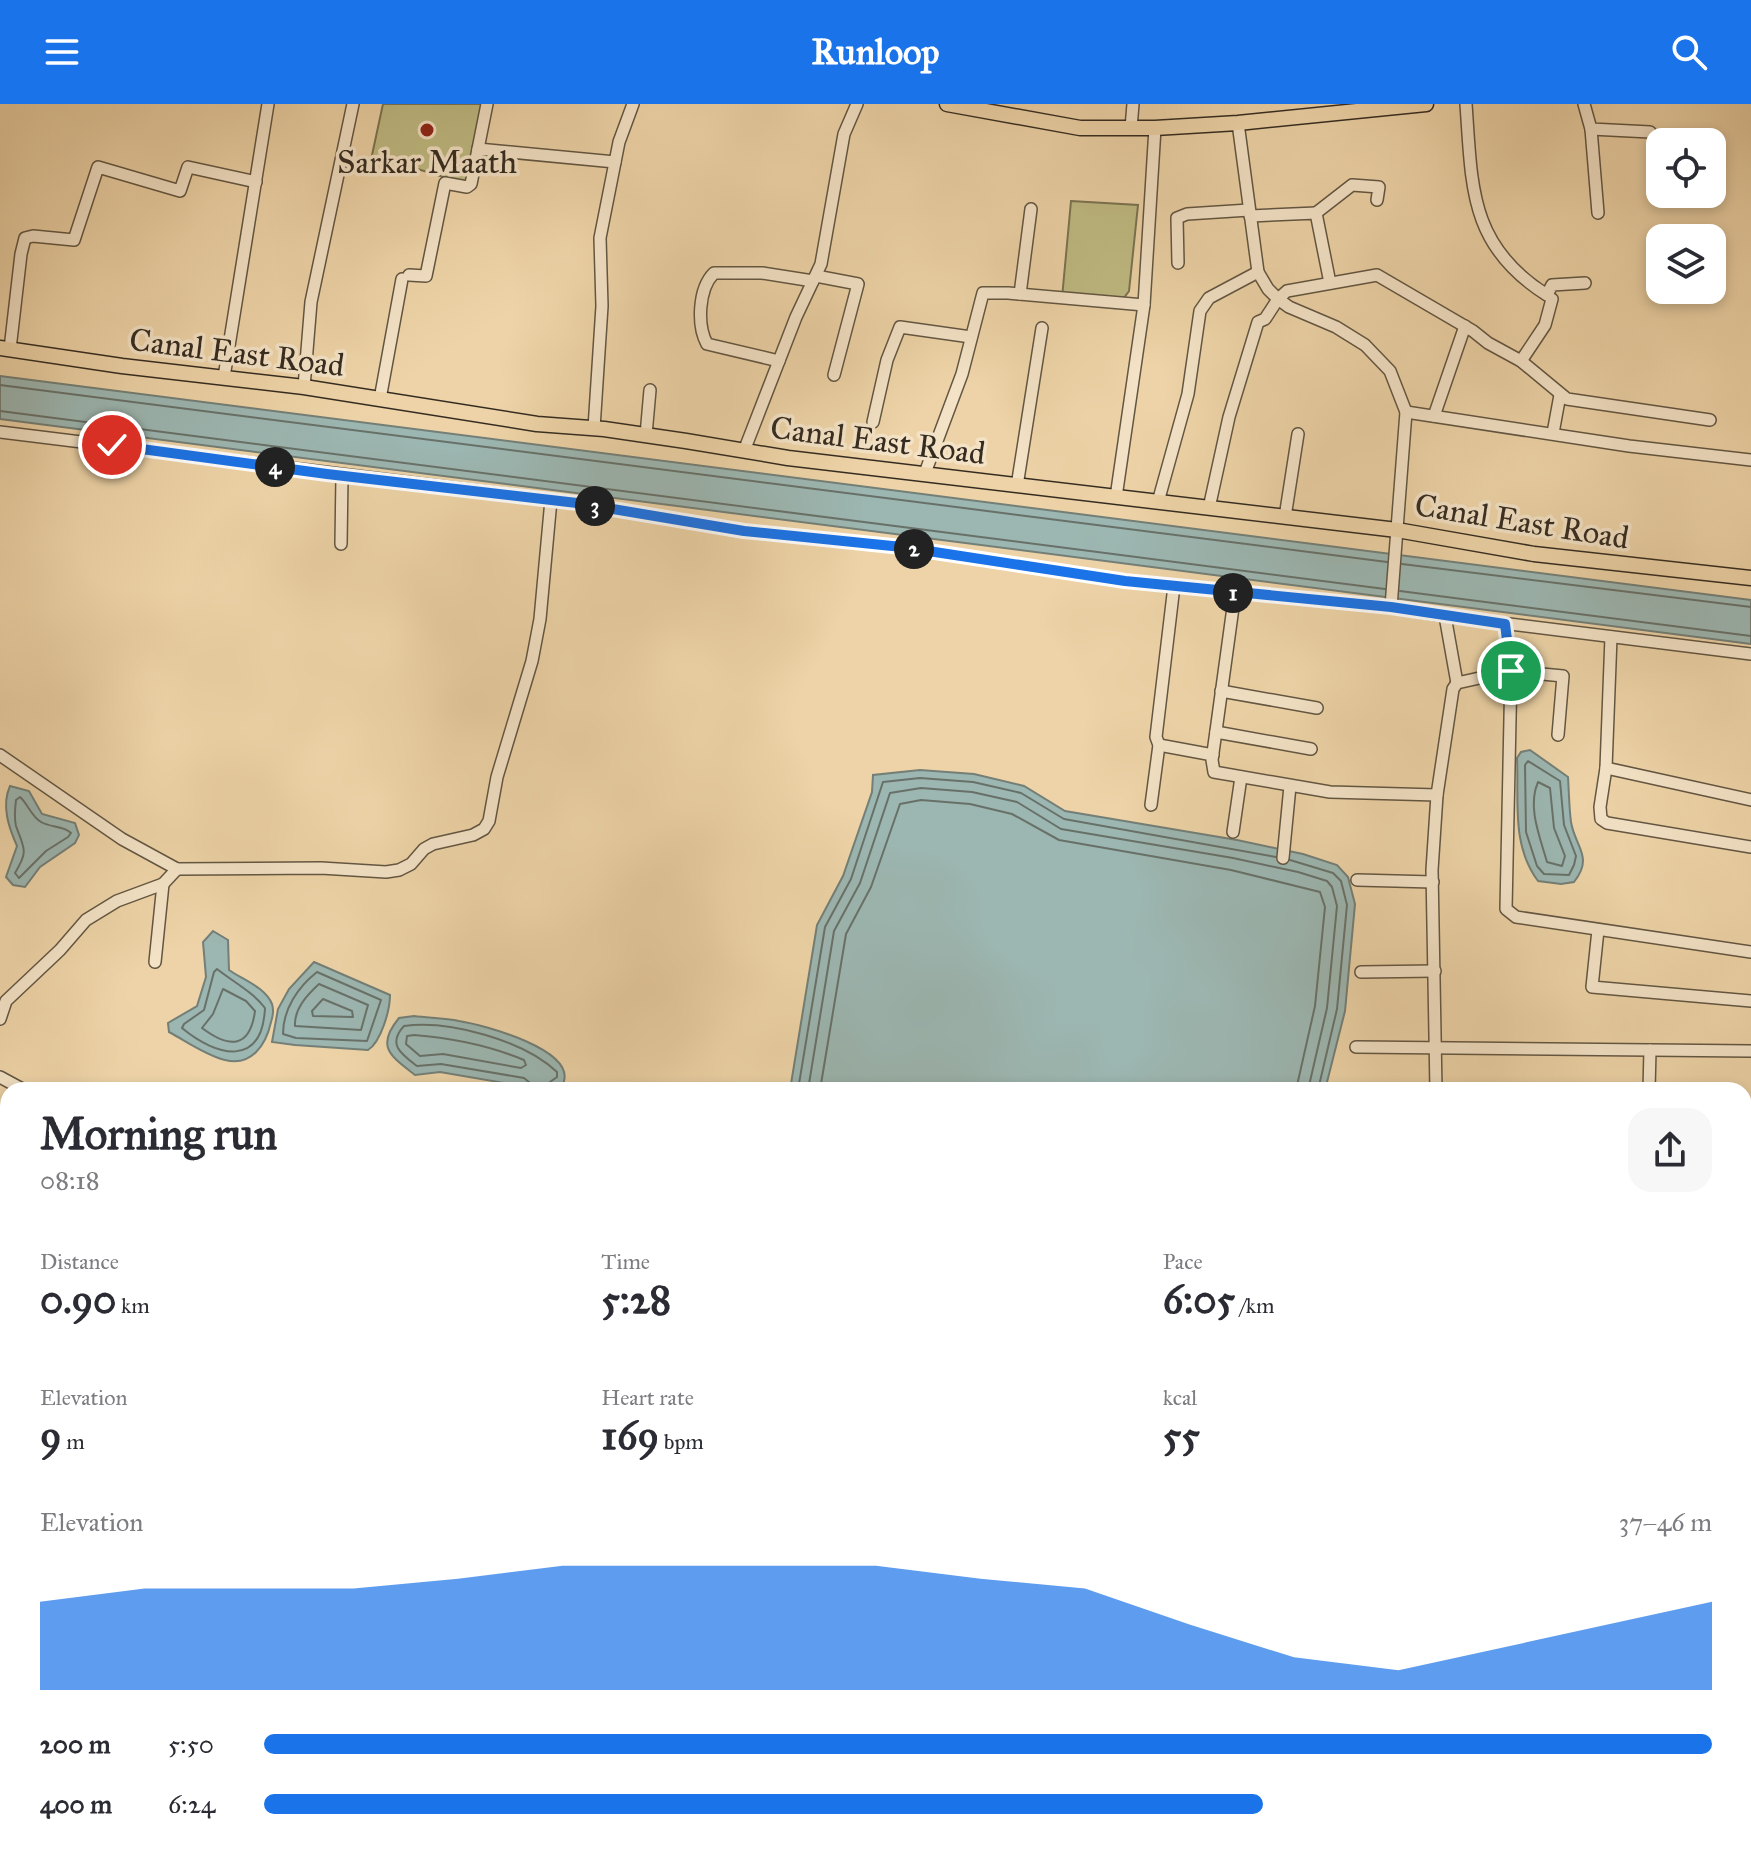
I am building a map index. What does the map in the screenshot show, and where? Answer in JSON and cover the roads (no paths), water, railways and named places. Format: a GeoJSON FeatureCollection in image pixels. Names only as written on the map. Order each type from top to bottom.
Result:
{"type":"FeatureCollection","features":[{"type":"Feature","properties":{"kind":"main road"},"geometry":{"type":"LineString","coordinates":[[947,104],[1080,128],[1238,123],[1298,111],[1426,104]]}},
{"type":"Feature","properties":{"kind":"main road","name":"Canal East Road"},"geometry":{"type":"LineString","coordinates":[[5,349],[304,387],[537,424],[646,435],[788,458],[1285,517],[1396,536],[1565,558],[1751,578]]}},
{"type":"Feature","properties":{"kind":"street"},"geometry":{"type":"LineString","coordinates":[[224,377],[268,104]]}},
{"type":"Feature","properties":{"kind":"street"},"geometry":{"type":"LineString","coordinates":[[304,387],[311,302],[353,104]]}},
{"type":"Feature","properties":{"kind":"street"},"geometry":{"type":"LineString","coordinates":[[380,399],[406,277],[426,276],[445,183],[467,187],[471,184],[487,104]]}},
{"type":"Feature","properties":{"kind":"street"},"geometry":{"type":"LineString","coordinates":[[594,428],[602,306],[600,238],[619,142],[633,104]]}},
{"type":"Feature","properties":{"kind":"street"},"geometry":{"type":"LineString","coordinates":[[744,451],[821,264],[844,134],[857,104]]}},
{"type":"Feature","properties":{"kind":"street"},"geometry":{"type":"LineString","coordinates":[[1131,128],[1133,104]]}},
{"type":"Feature","properties":{"kind":"street"},"geometry":{"type":"LineString","coordinates":[[1466,104],[1475,201],[1481,221],[1497,252],[1505,263],[1547,295],[1552,285],[1585,283]]}},
{"type":"Feature","properties":{"kind":"street"},"geometry":{"type":"LineString","coordinates":[[1584,104],[1591,129],[1598,213]]}},
{"type":"Feature","properties":{"kind":"street"},"geometry":{"type":"LineString","coordinates":[[1238,123],[1258,272],[1268,289],[1289,307],[1336,327],[1365,345],[1390,371],[1406,412],[1390,603]]}},
{"type":"Feature","properties":{"kind":"street"},"geometry":{"type":"LineString","coordinates":[[1116,497],[1144,305],[1155,128]]}},
{"type":"Feature","properties":{"kind":"street"},"geometry":{"type":"LineString","coordinates":[[1591,129],[1646,132]]}},
{"type":"Feature","properties":{"kind":"street"},"geometry":{"type":"LineString","coordinates":[[478,149],[615,162]]}},
{"type":"Feature","properties":{"kind":"street"},"geometry":{"type":"LineString","coordinates":[[5,349],[25,238],[74,240],[98,167],[180,191],[188,167],[256,182]]}},
{"type":"Feature","properties":{"kind":"street"},"geometry":{"type":"LineString","coordinates":[[1178,263],[1177,218],[1187,214],[1316,213],[1352,185],[1379,187],[1377,200]]}},
{"type":"Feature","properties":{"kind":"street"},"geometry":{"type":"LineString","coordinates":[[1020,294],[1031,209]]}},
{"type":"Feature","properties":{"kind":"street"},"geometry":{"type":"LineString","coordinates":[[1316,213],[1330,283]]}},
{"type":"Feature","properties":{"kind":"street"},"geometry":{"type":"LineString","coordinates":[[779,361],[707,344],[702,334],[702,303],[707,279],[714,273],[735,271],[858,284],[834,375]]}},
{"type":"Feature","properties":{"kind":"street"},"geometry":{"type":"LineString","coordinates":[[1158,502],[1188,394],[1200,311],[1209,298],[1258,272]]}},
{"type":"Feature","properties":{"kind":"street"},"geometry":{"type":"LineString","coordinates":[[1209,508],[1229,417],[1258,322],[1265,319],[1287,291],[1330,283],[1377,275],[1521,361],[1567,399],[1710,420]]}},
{"type":"Feature","properties":{"kind":"street"},"geometry":{"type":"LineString","coordinates":[[925,473],[962,374],[983,293],[1144,305]]}},
{"type":"Feature","properties":{"kind":"street"},"geometry":{"type":"LineString","coordinates":[[1521,361],[1545,325],[1552,299]]}},
{"type":"Feature","properties":{"kind":"street"},"geometry":{"type":"LineString","coordinates":[[1434,416],[1465,326]]}},
{"type":"Feature","properties":{"kind":"street"},"geometry":{"type":"LineString","coordinates":[[873,422],[887,360],[900,327],[971,337]]}},
{"type":"Feature","properties":{"kind":"street"},"geometry":{"type":"LineString","coordinates":[[1017,486],[1042,328]]}},
{"type":"Feature","properties":{"kind":"street"},"geometry":{"type":"LineString","coordinates":[[646,435],[650,390]]}},
{"type":"Feature","properties":{"kind":"street"},"geometry":{"type":"LineString","coordinates":[[1553,433],[1560,395]]}},
{"type":"Feature","properties":{"kind":"street"},"geometry":{"type":"LineString","coordinates":[[1406,412],[1629,446],[1751,460]]}},
{"type":"Feature","properties":{"kind":"street"},"geometry":{"type":"LineString","coordinates":[[0,432],[551,500],[744,531],[902,547],[1093,577],[1235,593],[1390,603],[1445,616],[1751,654]]}},
{"type":"Feature","properties":{"kind":"street"},"geometry":{"type":"LineString","coordinates":[[1285,517],[1298,434]]}},
{"type":"Feature","properties":{"kind":"street"},"geometry":{"type":"LineString","coordinates":[[341,544],[342,476]]}},
{"type":"Feature","properties":{"kind":"street"},"geometry":{"type":"LineString","coordinates":[[0,755],[122,839],[177,869],[399,870],[411,864],[433,844],[473,835],[484,829],[489,821],[497,777],[532,661],[540,619],[551,500]]}},
{"type":"Feature","properties":{"kind":"street"},"geometry":{"type":"LineString","coordinates":[[1151,805],[1174,586]]}},
{"type":"Feature","properties":{"kind":"street"},"geometry":{"type":"LineString","coordinates":[[1235,593],[1213,755],[1214,772],[1330,792],[1437,795]]}},
{"type":"Feature","properties":{"kind":"street"},"geometry":{"type":"LineString","coordinates":[[1445,616],[1457,683]]}},
{"type":"Feature","properties":{"kind":"street"},"geometry":{"type":"LineString","coordinates":[[1505,624],[1511,671],[1506,909],[1516,917],[1751,952]]}},
{"type":"Feature","properties":{"kind":"street"},"geometry":{"type":"LineString","coordinates":[[1611,637],[1601,819],[1607,823],[1751,847]]}},
{"type":"Feature","properties":{"kind":"street"},"geometry":{"type":"LineString","coordinates":[[1436,1082],[1433,882],[1437,795],[1453,689],[1457,683],[1511,671],[1563,676],[1558,735]]}},
{"type":"Feature","properties":{"kind":"street"},"geometry":{"type":"LineString","coordinates":[[1221,691],[1317,708]]}},
{"type":"Feature","properties":{"kind":"street"},"geometry":{"type":"LineString","coordinates":[[1216,732],[1311,749]]}},
{"type":"Feature","properties":{"kind":"street"},"geometry":{"type":"LineString","coordinates":[[1159,745],[1213,755]]}},
{"type":"Feature","properties":{"kind":"street"},"geometry":{"type":"LineString","coordinates":[[1606,768],[1751,800]]}},
{"type":"Feature","properties":{"kind":"street"},"geometry":{"type":"LineString","coordinates":[[1233,832],[1241,777]]}},
{"type":"Feature","properties":{"kind":"street"},"geometry":{"type":"LineString","coordinates":[[1283,858],[1290,786]]}},
{"type":"Feature","properties":{"kind":"street"},"geometry":{"type":"LineString","coordinates":[[0,1019],[6,1001],[60,950],[86,920],[117,901],[163,884],[177,869]]}},
{"type":"Feature","properties":{"kind":"street"},"geometry":{"type":"LineString","coordinates":[[1357,880],[1433,882]]}},
{"type":"Feature","properties":{"kind":"street"},"geometry":{"type":"LineString","coordinates":[[155,962],[163,884]]}},
{"type":"Feature","properties":{"kind":"street"},"geometry":{"type":"LineString","coordinates":[[1598,930],[1592,987],[1751,1001]]}},
{"type":"Feature","properties":{"kind":"street"},"geometry":{"type":"LineString","coordinates":[[1361,972],[1435,971]]}},
{"type":"Feature","properties":{"kind":"street"},"geometry":{"type":"LineString","coordinates":[[1356,1047],[1751,1051]]}},
{"type":"Feature","properties":{"kind":"street"},"geometry":{"type":"LineString","coordinates":[[1649,1082],[1650,1050]]}},
{"type":"Feature","properties":{"kind":"water"},"geometry":{"type":"Polygon","coordinates":[[[0,376],[1751,600],[1751,644],[0,419],[0,376]]]}},
{"type":"Feature","properties":{"kind":"water"},"geometry":{"type":"Polygon","coordinates":[[[1530,750],[1568,777],[1571,822],[1583,859],[1583,866],[1574,882],[1538,881],[1524,852],[1518,822],[1517,758],[1521,752],[1530,750]]]}},
{"type":"Feature","properties":{"kind":"water"},"geometry":{"type":"Polygon","coordinates":[[[920,770],[974,774],[1024,786],[1065,811],[1237,840],[1303,854],[1337,865],[1348,877],[1355,904],[1345,1011],[1327,1082],[791,1082],[817,925],[843,876],[872,792],[873,775],[920,770]]]}},
{"type":"Feature","properties":{"kind":"water"},"geometry":{"type":"Polygon","coordinates":[[[10,786],[29,791],[42,814],[75,823],[79,835],[75,843],[40,867],[25,887],[13,885],[6,877],[17,846],[6,809],[10,786]]]}},
{"type":"Feature","properties":{"kind":"water"},"geometry":{"type":"Polygon","coordinates":[[[213,931],[228,940],[229,970],[259,988],[273,1006],[269,1031],[261,1046],[242,1060],[218,1058],[169,1032],[168,1023],[197,1006],[206,977],[203,942],[213,931]]]}},
{"type":"Feature","properties":{"kind":"water"},"geometry":{"type":"Polygon","coordinates":[[[314,962],[390,995],[384,1025],[368,1050],[272,1042],[278,1009],[289,989],[314,962]]]}},
{"type":"Feature","properties":{"kind":"water"},"geometry":{"type":"Polygon","coordinates":[[[414,1016],[471,1023],[526,1041],[557,1060],[564,1072],[563,1082],[498,1082],[440,1072],[415,1075],[393,1056],[387,1044],[388,1036],[399,1018],[414,1016]]]}},
{"type":"Feature","properties":{"kind":"place","name":"Sarkar Maath"},"geometry":{"type":"Point","coordinates":[427,130]}}]}
